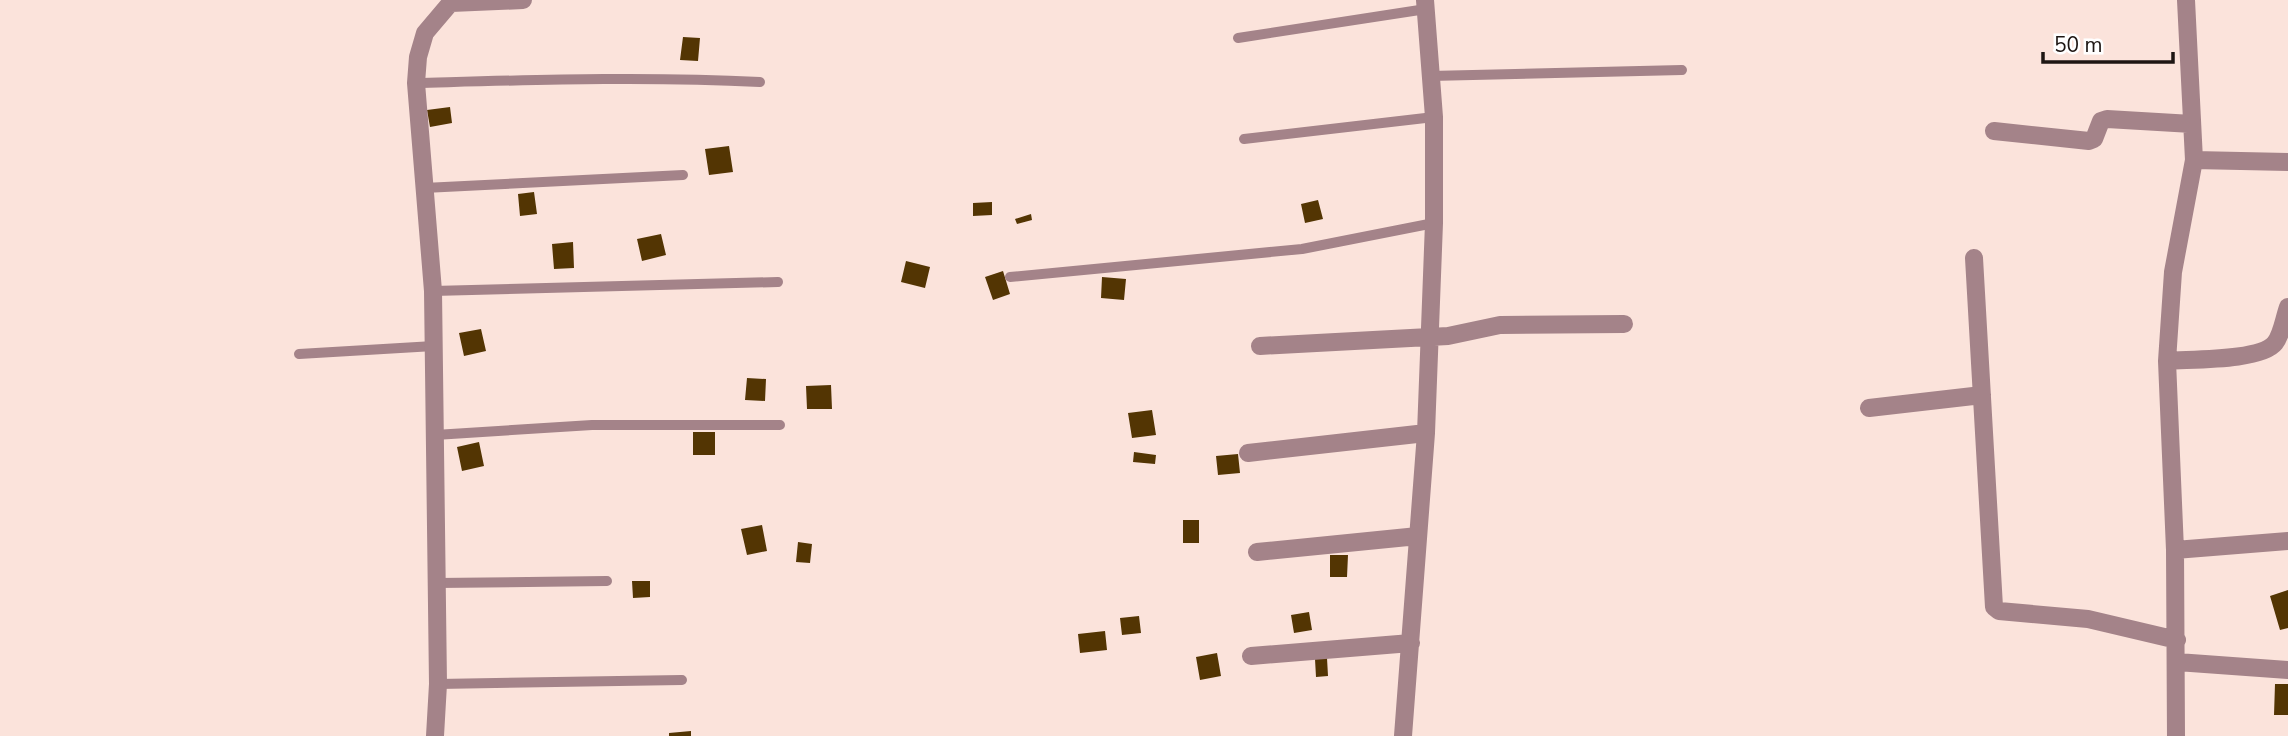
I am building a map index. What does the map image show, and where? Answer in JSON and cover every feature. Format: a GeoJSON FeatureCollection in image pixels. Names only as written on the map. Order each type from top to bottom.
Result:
{"type":"FeatureCollection","features":[{"type":"Feature","properties":{"kind":"street"},"geometry":{"type":"LineString","coordinates":[[435,736],[438,684],[433,291],[415,83],[418,57],[425,33],[452,1],[523,0]]}},
{"type":"Feature","properties":{"kind":"street"},"geometry":{"type":"LineString","coordinates":[[2176,736],[2175,550],[2167,361],[2173,272],[2194,160],[2186,0]]}},
{"type":"Feature","properties":{"kind":"street"},"geometry":{"type":"LineString","coordinates":[[1403,736],[1426,433],[1434,223],[1434,117],[1425,5]]}},
{"type":"Feature","properties":{"kind":"street"},"geometry":{"type":"LineString","coordinates":[[1993,131],[2089,141],[2094,139],[2101,121],[2107,119],[2192,124]]}},
{"type":"Feature","properties":{"kind":"street"},"geometry":{"type":"LineString","coordinates":[[2194,160],[2288,162]]}},
{"type":"Feature","properties":{"kind":"street"},"geometry":{"type":"LineString","coordinates":[[1974,258],[1994,607],[1999,611],[2088,618],[2177,640]]}},
{"type":"Feature","properties":{"kind":"street"},"geometry":{"type":"LineString","coordinates":[[2167,361],[2252,354],[2269,349],[2277,342],[2288,307]]}},
{"type":"Feature","properties":{"kind":"street"},"geometry":{"type":"LineString","coordinates":[[1260,346],[1448,336],[1500,324],[1624,324]]}},
{"type":"Feature","properties":{"kind":"street"},"geometry":{"type":"LineString","coordinates":[[1868,408],[1982,395]]}},
{"type":"Feature","properties":{"kind":"street"},"geometry":{"type":"LineString","coordinates":[[1248,453],[1426,433]]}},
{"type":"Feature","properties":{"kind":"street"},"geometry":{"type":"LineString","coordinates":[[1257,552],[1418,536]]}},
{"type":"Feature","properties":{"kind":"street"},"geometry":{"type":"LineString","coordinates":[[2175,550],[2288,541]]}},
{"type":"Feature","properties":{"kind":"street"},"geometry":{"type":"LineString","coordinates":[[1251,656],[1411,643]]}},
{"type":"Feature","properties":{"kind":"street"},"geometry":{"type":"LineString","coordinates":[[2177,662],[2288,670]]}},
{"type":"Feature","properties":{"kind":"lane"},"geometry":{"type":"LineString","coordinates":[[1238,38],[1425,5]]}},
{"type":"Feature","properties":{"kind":"lane"},"geometry":{"type":"LineString","coordinates":[[1430,76],[1682,70]]}},
{"type":"Feature","properties":{"kind":"lane"},"geometry":{"type":"LineString","coordinates":[[415,83],[614,78],[760,82]]}},
{"type":"Feature","properties":{"kind":"lane"},"geometry":{"type":"LineString","coordinates":[[1244,139],[1434,117]]}},
{"type":"Feature","properties":{"kind":"lane"},"geometry":{"type":"LineString","coordinates":[[424,188],[683,176]]}},
{"type":"Feature","properties":{"kind":"lane"},"geometry":{"type":"LineString","coordinates":[[1010,277],[1302,249],[1434,223]]}},
{"type":"Feature","properties":{"kind":"lane"},"geometry":{"type":"LineString","coordinates":[[433,291],[778,282]]}},
{"type":"Feature","properties":{"kind":"lane"},"geometry":{"type":"LineString","coordinates":[[299,354],[434,346]]}},
{"type":"Feature","properties":{"kind":"lane"},"geometry":{"type":"LineString","coordinates":[[435,435],[592,425],[780,425]]}},
{"type":"Feature","properties":{"kind":"lane"},"geometry":{"type":"LineString","coordinates":[[437,583],[607,581]]}},
{"type":"Feature","properties":{"kind":"lane"},"geometry":{"type":"LineString","coordinates":[[438,684],[682,680]]}},
{"type":"Feature","properties":{"kind":"building"},"geometry":{"type":"Polygon","coordinates":[[[683,37],[700,38],[698,61],[680,60],[683,37]]]}},
{"type":"Feature","properties":{"kind":"building"},"geometry":{"type":"Polygon","coordinates":[[[450,107],[452,123],[430,127],[427,110],[450,107]]]}},
{"type":"Feature","properties":{"kind":"building"},"geometry":{"type":"Polygon","coordinates":[[[729,146],[733,172],[709,175],[705,149],[729,146]]]}},
{"type":"Feature","properties":{"kind":"building"},"geometry":{"type":"Polygon","coordinates":[[[534,192],[537,214],[520,216],[518,194],[534,192]]]}},
{"type":"Feature","properties":{"kind":"building"},"geometry":{"type":"Polygon","coordinates":[[[1318,200],[1323,219],[1305,223],[1301,204],[1318,200]]]}},
{"type":"Feature","properties":{"kind":"building"},"geometry":{"type":"Polygon","coordinates":[[[992,202],[992,215],[973,216],[973,203],[992,202]]]}},
{"type":"Feature","properties":{"kind":"building"},"geometry":{"type":"Polygon","coordinates":[[[1031,214],[1032,220],[1017,224],[1015,219],[1031,214]]]}},
{"type":"Feature","properties":{"kind":"building"},"geometry":{"type":"Polygon","coordinates":[[[661,234],[666,255],[642,261],[637,239],[661,234]]]}},
{"type":"Feature","properties":{"kind":"building"},"geometry":{"type":"Polygon","coordinates":[[[573,242],[574,268],[554,269],[552,244],[573,242]]]}},
{"type":"Feature","properties":{"kind":"building"},"geometry":{"type":"Polygon","coordinates":[[[906,261],[930,267],[925,288],[901,282],[906,261]]]}},
{"type":"Feature","properties":{"kind":"building"},"geometry":{"type":"Polygon","coordinates":[[[1003,271],[1010,294],[993,300],[985,277],[1003,271]]]}},
{"type":"Feature","properties":{"kind":"building"},"geometry":{"type":"Polygon","coordinates":[[[1102,277],[1126,279],[1124,300],[1101,298],[1102,277]]]}},
{"type":"Feature","properties":{"kind":"building"},"geometry":{"type":"Polygon","coordinates":[[[481,329],[486,351],[464,356],[459,333],[481,329]]]}},
{"type":"Feature","properties":{"kind":"building"},"geometry":{"type":"Polygon","coordinates":[[[747,378],[766,379],[765,401],[745,400],[747,378]]]}},
{"type":"Feature","properties":{"kind":"building"},"geometry":{"type":"Polygon","coordinates":[[[831,385],[832,409],[807,409],[806,386],[831,385]]]}},
{"type":"Feature","properties":{"kind":"building"},"geometry":{"type":"Polygon","coordinates":[[[1152,410],[1156,435],[1132,438],[1128,413],[1152,410]]]}},
{"type":"Feature","properties":{"kind":"building"},"geometry":{"type":"Polygon","coordinates":[[[693,432],[715,432],[715,455],[693,455],[693,432]]]}},
{"type":"Feature","properties":{"kind":"building"},"geometry":{"type":"Polygon","coordinates":[[[479,442],[484,466],[462,471],[457,447],[479,442]]]}},
{"type":"Feature","properties":{"kind":"building"},"geometry":{"type":"Polygon","coordinates":[[[1134,452],[1156,455],[1155,464],[1133,462],[1134,452]]]}},
{"type":"Feature","properties":{"kind":"building"},"geometry":{"type":"Polygon","coordinates":[[[1238,454],[1240,473],[1218,475],[1216,456],[1238,454]]]}},
{"type":"Feature","properties":{"kind":"building"},"geometry":{"type":"Polygon","coordinates":[[[1183,520],[1199,520],[1199,543],[1183,543],[1183,520]]]}},
{"type":"Feature","properties":{"kind":"building"},"geometry":{"type":"Polygon","coordinates":[[[762,525],[767,551],[747,555],[741,529],[762,525]]]}},
{"type":"Feature","properties":{"kind":"building"},"geometry":{"type":"Polygon","coordinates":[[[798,542],[812,544],[810,563],[796,562],[798,542]]]}},
{"type":"Feature","properties":{"kind":"building"},"geometry":{"type":"Polygon","coordinates":[[[1330,555],[1348,555],[1347,577],[1330,577],[1330,555]]]}},
{"type":"Feature","properties":{"kind":"building"},"geometry":{"type":"Polygon","coordinates":[[[632,581],[650,581],[650,597],[633,598],[632,581]]]}},
{"type":"Feature","properties":{"kind":"building"},"geometry":{"type":"Polygon","coordinates":[[[2288,590],[2288,628],[2280,630],[2270,596],[2288,590]]]}},
{"type":"Feature","properties":{"kind":"building"},"geometry":{"type":"Polygon","coordinates":[[[1309,612],[1312,630],[1294,633],[1291,615],[1309,612]]]}},
{"type":"Feature","properties":{"kind":"building"},"geometry":{"type":"Polygon","coordinates":[[[1139,616],[1141,633],[1122,635],[1120,618],[1139,616]]]}},
{"type":"Feature","properties":{"kind":"building"},"geometry":{"type":"Polygon","coordinates":[[[1105,631],[1107,650],[1080,653],[1078,634],[1105,631]]]}},
{"type":"Feature","properties":{"kind":"building"},"geometry":{"type":"Polygon","coordinates":[[[1217,653],[1221,676],[1200,680],[1196,657],[1217,653]]]}},
{"type":"Feature","properties":{"kind":"building"},"geometry":{"type":"Polygon","coordinates":[[[1327,658],[1328,676],[1316,677],[1315,659],[1327,658]]]}},
{"type":"Feature","properties":{"kind":"building"},"geometry":{"type":"Polygon","coordinates":[[[2275,684],[2288,684],[2288,715],[2274,715],[2275,684]]]}},
{"type":"Feature","properties":{"kind":"building"},"geometry":{"type":"Polygon","coordinates":[[[691,731],[691,736],[669,736],[669,733],[691,731]]]}}]}
